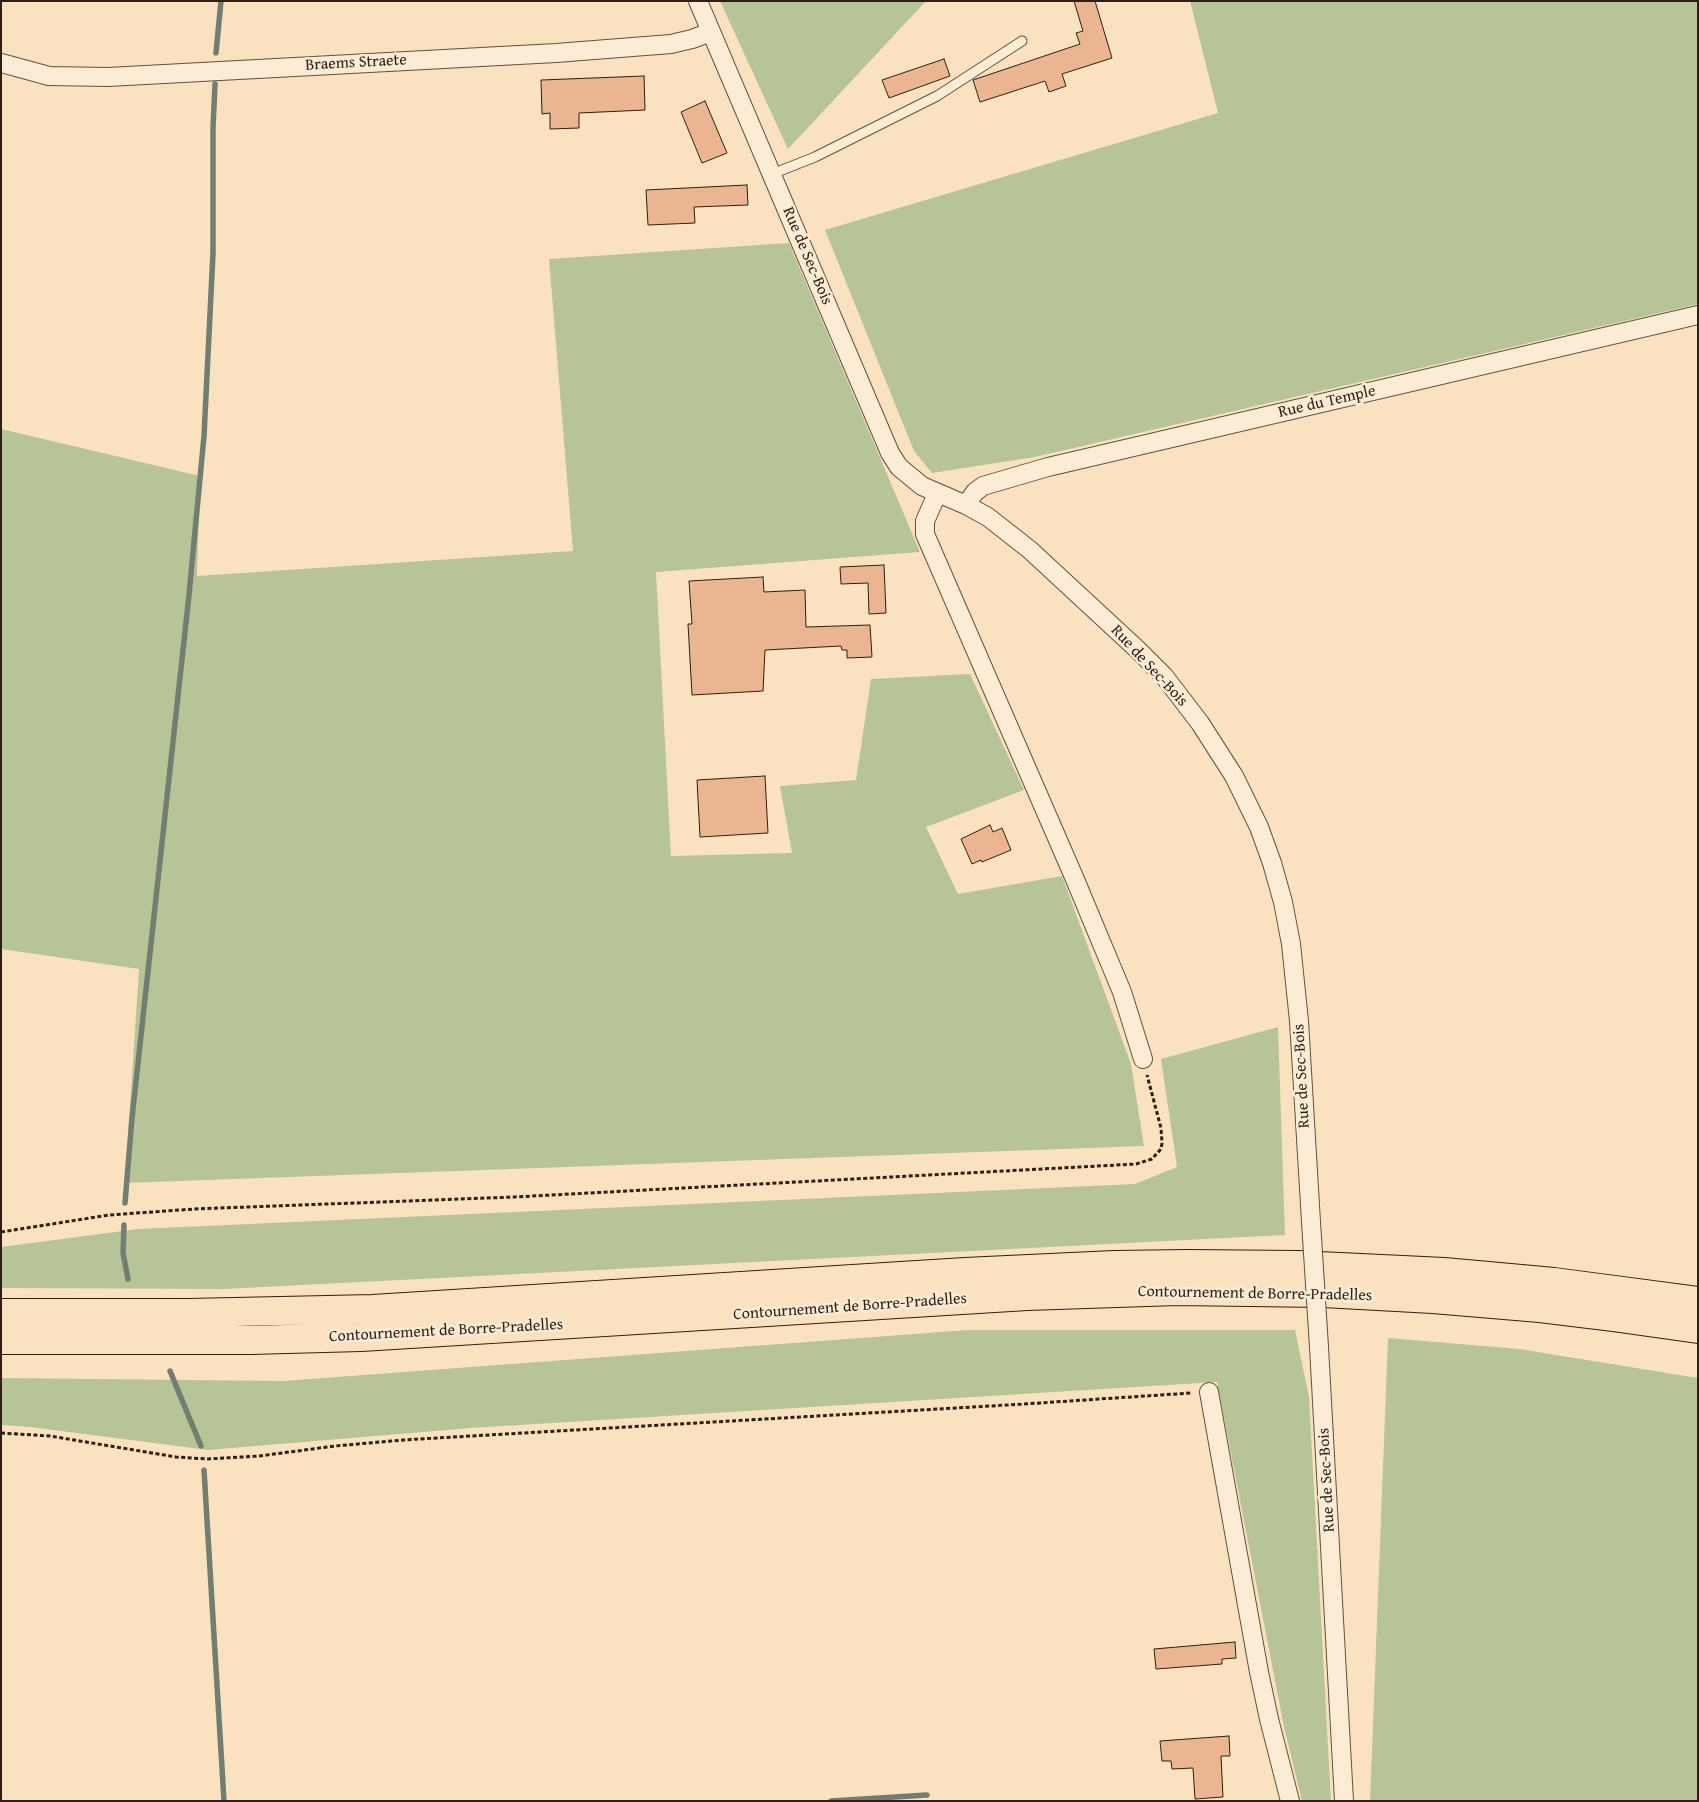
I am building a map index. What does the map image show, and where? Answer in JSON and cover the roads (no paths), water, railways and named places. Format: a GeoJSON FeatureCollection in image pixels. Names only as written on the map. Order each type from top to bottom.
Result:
{"type":"FeatureCollection","features":[{"type":"Feature","properties":{"kind":"highway"},"geometry":{"type":"LineString","coordinates":[[1,1313],[300,1312],[392,1308],[1002,1270],[1188,1264],[1298,1265],[1444,1272],[1554,1282],[1698,1301]]}},
{"type":"Feature","properties":{"kind":"highway","name":"Contournement de Borre-Pradelles"},"geometry":{"type":"LineString","coordinates":[[1,1340],[242,1340],[370,1337],[1018,1296],[1177,1291],[1323,1293],[1424,1298],[1614,1316],[1698,1329]]}},
{"type":"Feature","properties":{"kind":"street","name":"Rue de Sec-Bois"},"geometry":{"type":"LineString","coordinates":[[698,1],[890,453],[899,467],[914,481],[937,494],[966,505],[988,517],[1020,540],[1164,676],[1188,705],[1234,776],[1265,845],[1277,881],[1291,944],[1299,1021],[1320,1347],[1344,1801]]}},
{"type":"Feature","properties":{"kind":"street","name":"Braems Straete"},"geometry":{"type":"LineString","coordinates":[[1,63],[49,76],[108,78],[556,53],[671,44],[711,32]]}},
{"type":"Feature","properties":{"kind":"street","name":"Rue du Temple"},"geometry":{"type":"LineString","coordinates":[[966,505],[975,492],[983,486],[1048,468],[1698,315]]}},
{"type":"Feature","properties":{"kind":"street"},"geometry":{"type":"LineString","coordinates":[[937,494],[925,521],[926,534],[1118,983],[1143,1059]]}},
{"type":"Feature","properties":{"kind":"street"},"geometry":{"type":"LineString","coordinates":[[1209,1392],[1259,1672],[1290,1801]]}},
{"type":"Feature","properties":{"kind":"lane"},"geometry":{"type":"LineString","coordinates":[[772,174],[815,157],[930,100],[1022,41]]}},
{"type":"Feature","properties":{"kind":"waterway"},"geometry":{"type":"LineString","coordinates":[[216,53],[221,1]]}},
{"type":"Feature","properties":{"kind":"waterway"},"geometry":{"type":"LineString","coordinates":[[125,1203],[132,1118],[189,595],[204,436],[213,253],[215,84]]}},
{"type":"Feature","properties":{"kind":"waterway"},"geometry":{"type":"LineString","coordinates":[[124,1225],[123,1253],[128,1279]]}},
{"type":"Feature","properties":{"kind":"waterway"},"geometry":{"type":"LineString","coordinates":[[170,1371],[201,1446]]}},
{"type":"Feature","properties":{"kind":"waterway"},"geometry":{"type":"LineString","coordinates":[[204,1470],[224,1801]]}},
{"type":"Feature","properties":{"kind":"waterway"},"geometry":{"type":"LineString","coordinates":[[831,1801],[927,1795]]}}]}
